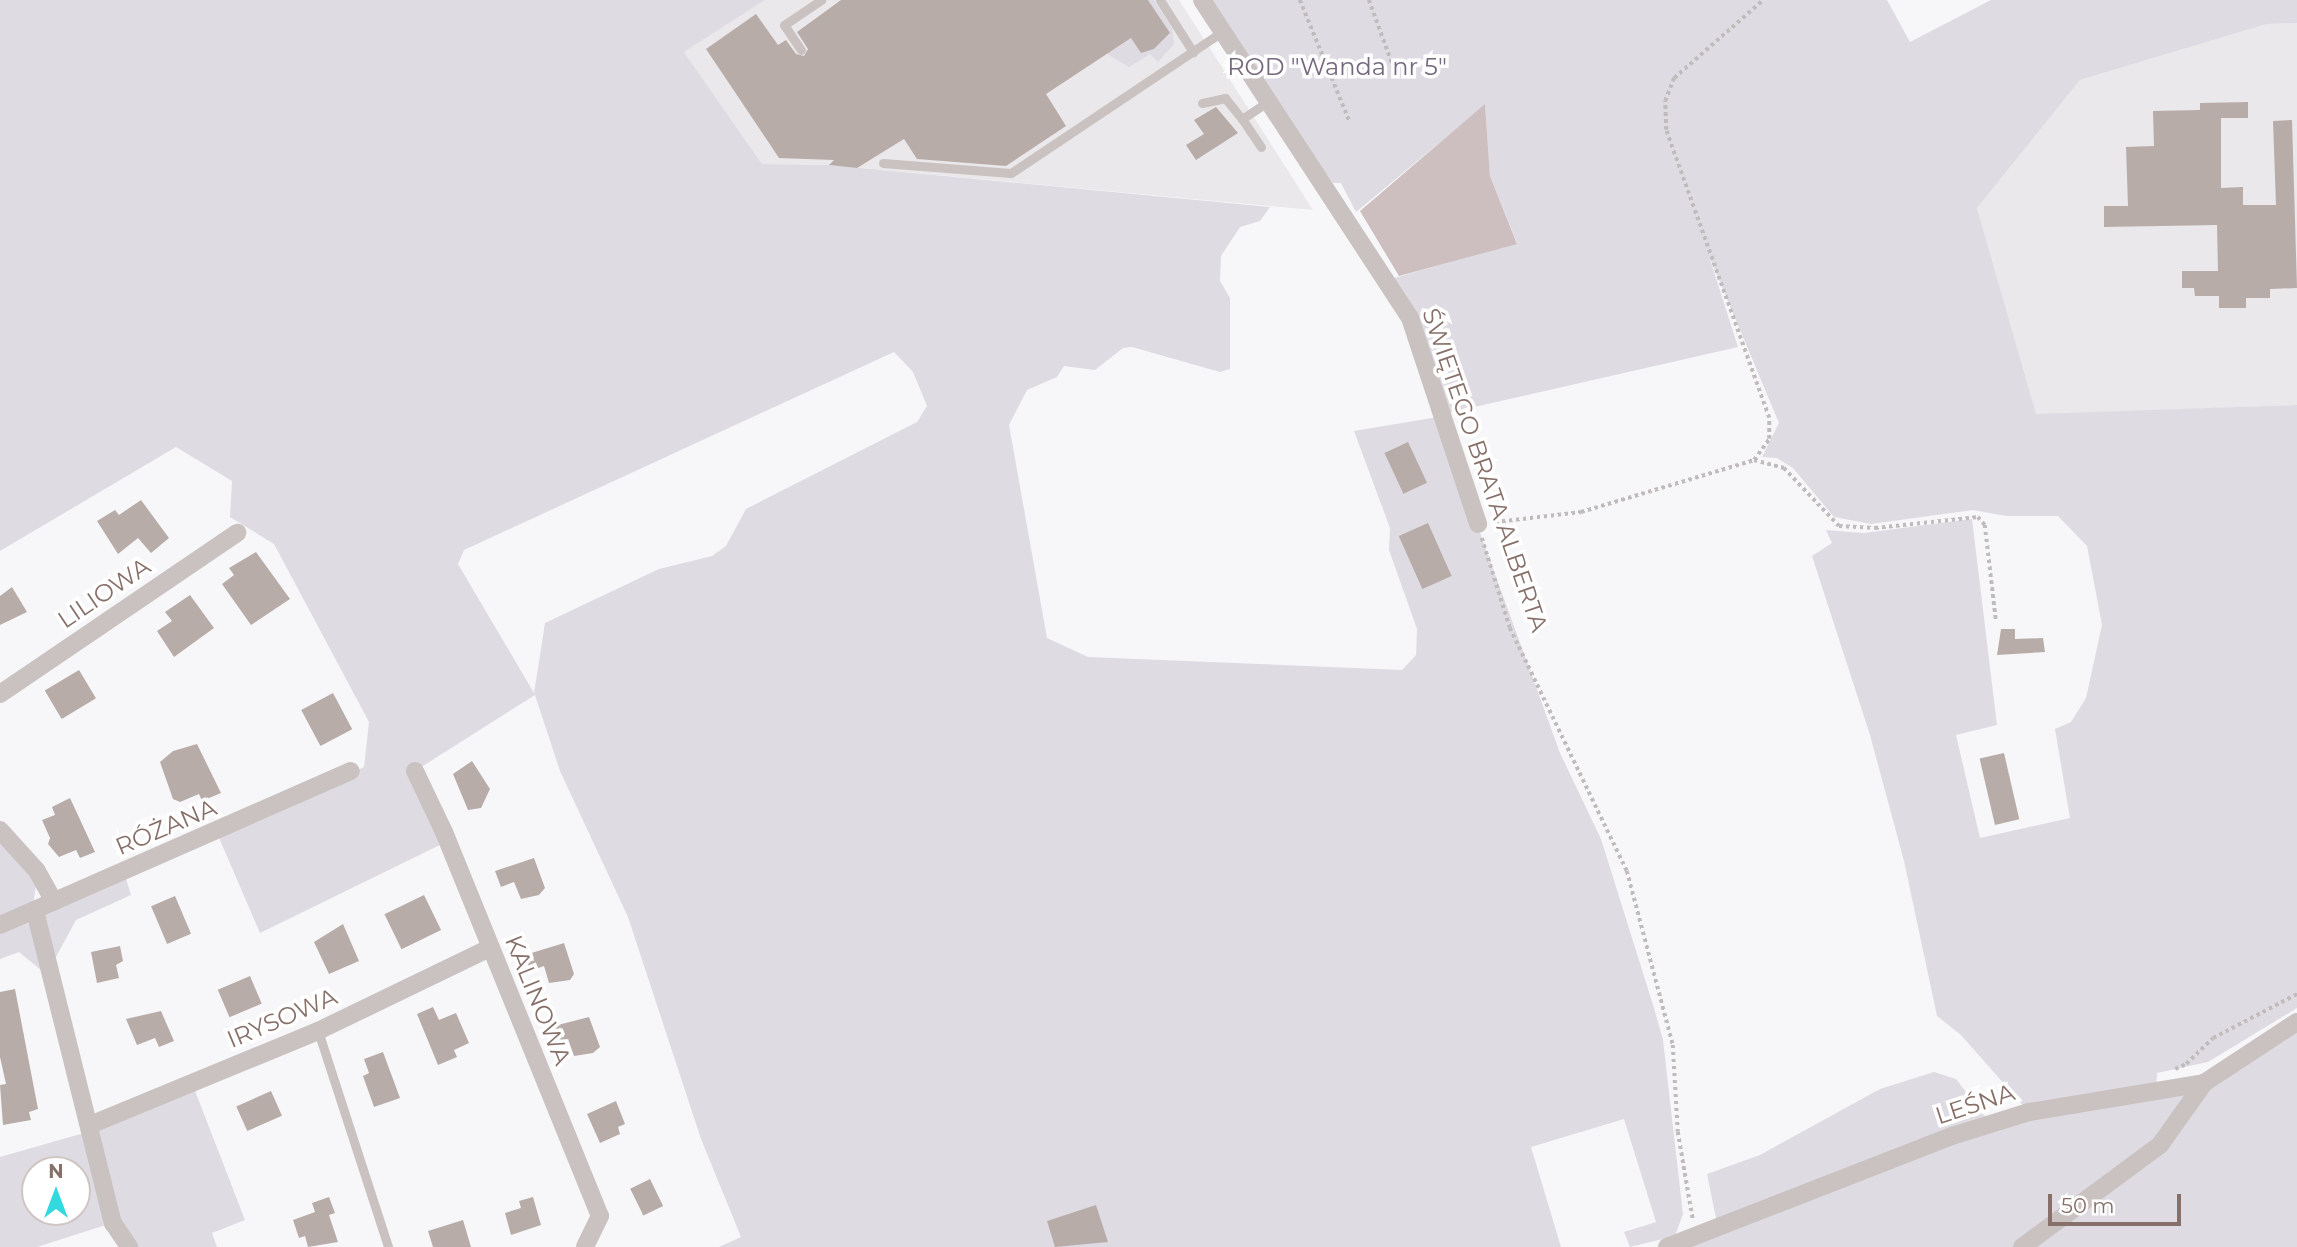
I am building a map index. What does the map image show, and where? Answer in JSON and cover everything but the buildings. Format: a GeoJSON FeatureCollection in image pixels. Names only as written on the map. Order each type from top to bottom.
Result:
{"type":"FeatureCollection","features":[{"type":"Feature","properties":{"kind":"street","name":"ŚWIĘTEGO BRATA ALBERTA"},"geometry":{"type":"LineString","coordinates":[[1202,0],[1410,318],[1478,524]]}},
{"type":"Feature","properties":{"kind":"street","name":"LILIOWA"},"geometry":{"type":"LineString","coordinates":[[0,694],[237,534]]}},
{"type":"Feature","properties":{"kind":"street","name":"RÓŻANA"},"geometry":{"type":"LineString","coordinates":[[0,925],[351,771]]}},
{"type":"Feature","properties":{"kind":"street","name":"KALINOWA"},"geometry":{"type":"LineString","coordinates":[[415,771],[600,1216],[585,1247]]}},
{"type":"Feature","properties":{"kind":"street"},"geometry":{"type":"LineString","coordinates":[[0,830],[37,872],[54,902]]}},
{"type":"Feature","properties":{"kind":"street"},"geometry":{"type":"LineString","coordinates":[[35,911],[113,1223],[129,1247]]}},
{"type":"Feature","properties":{"kind":"street","name":"IRYSOWA"},"geometry":{"type":"LineString","coordinates":[[90,1125],[318,1031],[490,948]]}},
{"type":"Feature","properties":{"kind":"street","name":"LEŚNA"},"geometry":{"type":"LineString","coordinates":[[1667,1247],[1952,1136],[2029,1112],[2204,1083],[2297,1022]]}},
{"type":"Feature","properties":{"kind":"street"},"geometry":{"type":"LineString","coordinates":[[2022,1247],[2160,1145],[2204,1083]]}},
{"type":"Feature","properties":{"kind":"lane"},"geometry":{"type":"LineString","coordinates":[[801,50],[784,25],[821,0]]}},
{"type":"Feature","properties":{"kind":"lane"},"geometry":{"type":"LineString","coordinates":[[1160,0],[1192,52]]}},
{"type":"Feature","properties":{"kind":"lane"},"geometry":{"type":"LineString","coordinates":[[883,163],[1011,173],[1222,32]]}},
{"type":"Feature","properties":{"kind":"lane"},"geometry":{"type":"LineString","coordinates":[[1202,103],[1225,98],[1261,147]]}},
{"type":"Feature","properties":{"kind":"lane"},"geometry":{"type":"LineString","coordinates":[[1242,119],[1268,102]]}},
{"type":"Feature","properties":{"kind":"lane"},"geometry":{"type":"LineString","coordinates":[[318,1031],[388,1247]]}},
{"type":"Feature","properties":{"kind":"path"},"geometry":{"type":"LineString","coordinates":[[1300,0],[1349,120]]}},
{"type":"Feature","properties":{"kind":"path"},"geometry":{"type":"LineString","coordinates":[[1369,0],[1395,71]]}},
{"type":"Feature","properties":{"kind":"path"},"geometry":{"type":"LineString","coordinates":[[1754,460],[1769,439],[1769,418],[1666,130],[1665,101],[1674,78],[1763,0]]}},
{"type":"Feature","properties":{"kind":"path"},"geometry":{"type":"LineString","coordinates":[[1478,524],[1581,512],[1754,460],[1784,468],[1839,526],[1875,528],[1978,517],[1984,525],[1996,620]]}},
{"type":"Feature","properties":{"kind":"path","name":"ŚWIĘTEGO BRATA ALBERTA"},"geometry":{"type":"LineString","coordinates":[[1478,524],[1510,628],[1627,871],[1673,1045],[1678,1132],[1695,1236]]}},
{"type":"Feature","properties":{"kind":"path"},"geometry":{"type":"LineString","coordinates":[[2165,1070],[2186,1064],[2213,1038],[2297,993]]}},
{"type":"Feature","properties":{"kind":"shaded area"},"geometry":{"type":"Polygon","coordinates":[[[765,0],[1179,0],[1313,210],[829,165],[762,164],[684,52],[765,0]]]}},
{"type":"Feature","properties":{"kind":"shaded area"},"geometry":{"type":"Polygon","coordinates":[[[2297,23],[2297,405],[2036,415],[1977,208],[2080,80],[2267,24],[2297,23]]]}},
{"type":"Feature","properties":{"kind":"shaded area"},"geometry":{"type":"Polygon","coordinates":[[[1485,104],[1490,176],[1517,244],[1399,276],[1360,211],[1485,104]]]}},
{"type":"Feature","properties":{"kind":"green space"},"geometry":{"type":"Polygon","coordinates":[[[0,0],[765,0],[684,52],[762,164],[829,165],[1270,207],[1260,221],[1240,227],[1221,256],[1220,281],[1230,298],[1230,369],[1220,372],[1132,347],[1123,348],[1095,370],[1064,366],[1057,377],[1027,390],[1009,425],[1047,638],[1088,657],[1402,670],[1416,655],[1417,629],[1389,550],[1390,528],[1354,431],[1438,417],[1560,753],[1601,839],[1654,1008],[1663,1040],[1683,1214],[1675,1236],[1630,1247],[1624,1232],[1656,1222],[1624,1119],[1531,1147],[1561,1247],[719,1247],[741,1237],[701,1139],[628,917],[560,771],[535,695],[415,771],[448,841],[260,933],[217,833],[364,767],[369,722],[274,544],[230,517],[232,481],[176,447],[0,551],[0,0]],[[894,352],[464,550],[458,564],[534,693],[545,623],[659,569],[712,556],[726,546],[746,509],[917,422],[927,406],[913,372],[894,352]]]}},
{"type":"Feature","properties":{"kind":"green space"},"geometry":{"type":"Polygon","coordinates":[[[1148,0],[1154,0],[1172,28],[1174,44],[1158,62],[1150,54],[1129,67],[1107,54],[1131,38],[1141,53],[1154,49],[1170,34],[1148,0]]]}},
{"type":"Feature","properties":{"kind":"green space","name":"ROD \"Wanda nr 5\""},"geometry":{"type":"Polygon","coordinates":[[[1211,0],[1887,0],[1910,42],[1991,0],[2297,0],[2297,23],[2267,24],[2080,80],[1977,208],[2036,414],[2297,405],[2297,1008],[2208,1062],[2157,1073],[2156,1090],[2204,1083],[2297,1023],[2297,1247],[1667,1247],[1718,1228],[1707,1174],[1760,1155],[1880,1089],[1934,1072],[1956,1079],[1990,1123],[2028,1111],[1961,1035],[1937,1016],[1904,861],[1870,735],[1812,556],[1832,543],[1826,530],[1864,533],[1972,519],[1997,725],[1956,735],[1980,838],[2070,818],[2055,729],[2071,722],[2086,698],[2102,625],[2087,546],[2058,516],[2006,516],[1973,510],[1871,524],[1834,517],[1793,468],[1777,458],[1762,457],[1779,423],[1709,256],[1738,347],[1448,413],[1394,278],[1517,243],[1490,176],[1485,105],[1356,212],[1341,183],[1333,183],[1322,168],[1211,0]]]}},
{"type":"Feature","properties":{"kind":"green space"},"geometry":{"type":"Polygon","coordinates":[[[0,838],[29,870],[36,886],[33,905],[0,919],[0,838]]]}},
{"type":"Feature","properties":{"kind":"green space"},"geometry":{"type":"Polygon","coordinates":[[[124,872],[131,895],[76,920],[50,968],[53,980],[19,952],[0,959],[0,925],[124,872]]]}},
{"type":"Feature","properties":{"kind":"green space"},"geometry":{"type":"Polygon","coordinates":[[[192,1083],[245,1220],[212,1233],[217,1247],[129,1247],[112,1223],[37,1247],[0,1247],[0,1157],[91,1131],[192,1083]]]}}]}
